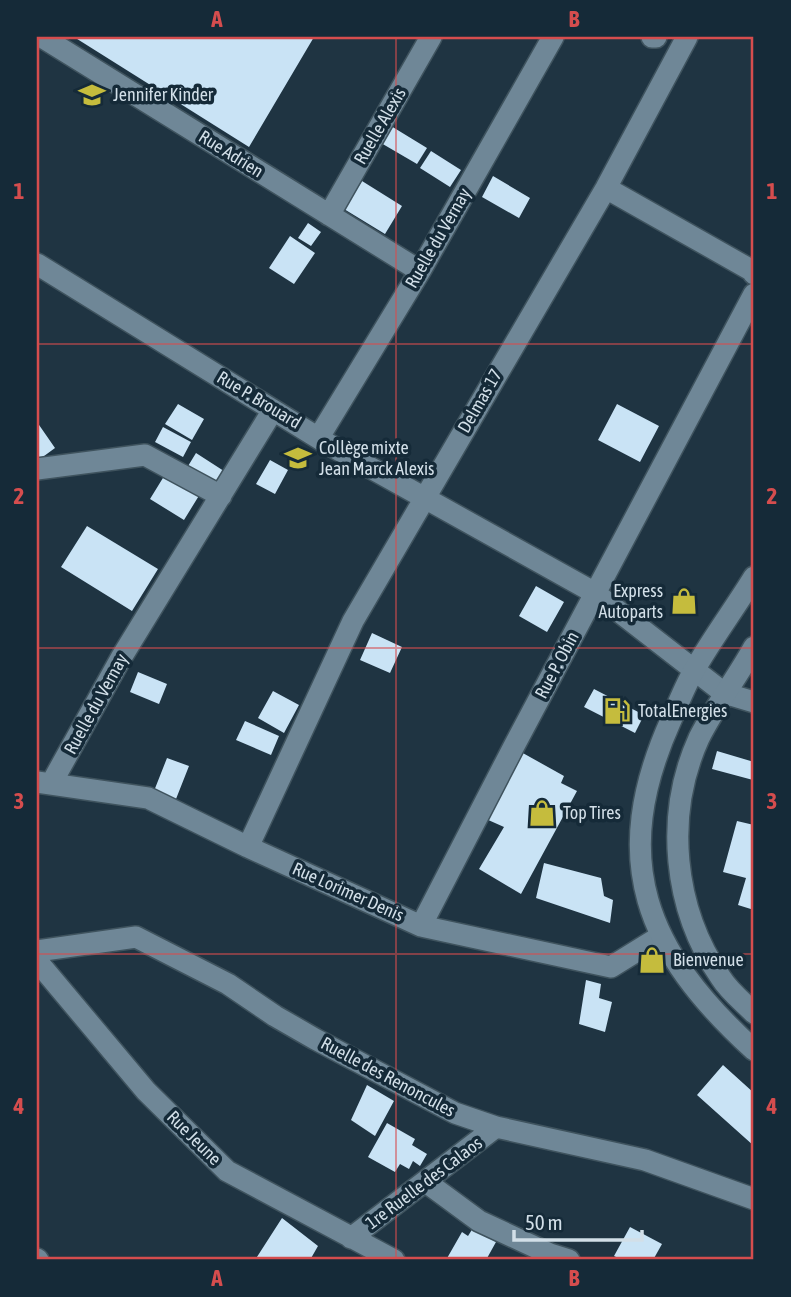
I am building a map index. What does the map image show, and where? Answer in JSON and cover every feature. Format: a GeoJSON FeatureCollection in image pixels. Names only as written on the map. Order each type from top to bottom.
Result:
{"type":"FeatureCollection","features":[{"type":"Feature","properties":{"kind":"street","name":"Rue Adrien"},"geometry":{"type":"LineString","coordinates":[[42,37],[420,271]]}},
{"type":"Feature","properties":{"kind":"street","name":"Ruelle Alexis"},"geometry":{"type":"LineString","coordinates":[[329,215],[431,37]]}},
{"type":"Feature","properties":{"kind":"street","name":"Ruelle du Vernay"},"geometry":{"type":"LineString","coordinates":[[320,437],[420,271],[553,37]]}},
{"type":"Feature","properties":{"kind":"street","name":"Delmas 17"},"geometry":{"type":"LineString","coordinates":[[248,847],[353,621],[606,188],[687,37]]}},
{"type":"Feature","properties":{"kind":"street"},"geometry":{"type":"LineString","coordinates":[[606,188],[754,274]]}},
{"type":"Feature","properties":{"kind":"street","name":"Rue P. Brouard"},"geometry":{"type":"LineString","coordinates":[[37,264],[328,444],[595,593],[724,692]]}},
{"type":"Feature","properties":{"kind":"street","name":"Rue P. Obin"},"geometry":{"type":"LineString","coordinates":[[421,926],[754,294]]}},
{"type":"Feature","properties":{"kind":"street","name":"Ruelle du Vernay"},"geometry":{"type":"LineString","coordinates":[[44,783],[273,410]]}},
{"type":"Feature","properties":{"kind":"street"},"geometry":{"type":"LineString","coordinates":[[37,469],[145,455],[221,496]]}},
{"type":"Feature","properties":{"kind":"street"},"geometry":{"type":"LineString","coordinates":[[754,578],[695,668],[654,757],[642,810],[639,858],[645,892],[661,936],[676,963],[719,1018],[754,1050]]}},
{"type":"Feature","properties":{"kind":"street"},"geometry":{"type":"LineString","coordinates":[[754,647],[740,672],[724,692],[698,741],[681,795],[677,864],[690,918],[705,953],[723,981],[754,1013]]}},
{"type":"Feature","properties":{"kind":"street"},"geometry":{"type":"LineString","coordinates":[[724,692],[754,702]]}},
{"type":"Feature","properties":{"kind":"street","name":"Rue Lorimer Denis"},"geometry":{"type":"LineString","coordinates":[[44,783],[148,798],[421,926],[611,967],[661,936]]}},
{"type":"Feature","properties":{"kind":"street","name":"Ruelle des Renoncules"},"geometry":{"type":"LineString","coordinates":[[37,951],[136,937],[228,984],[315,1039],[455,1113],[496,1127],[645,1160],[754,1199]]}},
{"type":"Feature","properties":{"kind":"street","name":"Rue Jeune"},"geometry":{"type":"LineString","coordinates":[[37,961],[146,1091],[227,1171],[394,1260]]}},
{"type":"Feature","properties":{"kind":"street","name":"1re Ruelle des Calaos"},"geometry":{"type":"LineString","coordinates":[[351,1238],[496,1127]]}},
{"type":"Feature","properties":{"kind":"street"},"geometry":{"type":"LineString","coordinates":[[425,1182],[479,1221],[569,1260]]}},
{"type":"Feature","properties":{"kind":"building"},"geometry":{"type":"Polygon","coordinates":[[[74,37],[314,37],[249,147],[74,37]]]}},
{"type":"Feature","properties":{"kind":"building"},"geometry":{"type":"Polygon","coordinates":[[[391,126],[427,148],[417,164],[381,143],[391,126]]]}},
{"type":"Feature","properties":{"kind":"building"},"geometry":{"type":"Polygon","coordinates":[[[431,151],[461,170],[450,187],[420,168],[431,151]]]}},
{"type":"Feature","properties":{"kind":"building"},"geometry":{"type":"Polygon","coordinates":[[[493,176],[530,198],[519,218],[482,197],[493,176]]]}},
{"type":"Feature","properties":{"kind":"building"},"geometry":{"type":"Polygon","coordinates":[[[362,181],[402,206],[385,234],[344,209],[362,181]]]}},
{"type":"Feature","properties":{"kind":"building"},"geometry":{"type":"Polygon","coordinates":[[[308,223],[321,232],[311,246],[298,238],[308,223]]]}},
{"type":"Feature","properties":{"kind":"building"},"geometry":{"type":"Polygon","coordinates":[[[290,236],[315,253],[294,284],[269,268],[290,236]]]}},
{"type":"Feature","properties":{"kind":"building"},"geometry":{"type":"Polygon","coordinates":[[[178,404],[204,419],[192,440],[165,424],[178,404]]]}},
{"type":"Feature","properties":{"kind":"building"},"geometry":{"type":"Polygon","coordinates":[[[617,404],[659,426],[640,462],[598,440],[617,404]]]}},
{"type":"Feature","properties":{"kind":"building"},"geometry":{"type":"Polygon","coordinates":[[[37,422],[55,448],[40,459],[37,455],[37,422]]]}},
{"type":"Feature","properties":{"kind":"building"},"geometry":{"type":"Polygon","coordinates":[[[163,427],[191,442],[183,457],[155,442],[163,427]]]}},
{"type":"Feature","properties":{"kind":"building"},"geometry":{"type":"Polygon","coordinates":[[[196,453],[227,473],[215,491],[185,471],[196,453]]]}},
{"type":"Feature","properties":{"kind":"building"},"geometry":{"type":"Polygon","coordinates":[[[270,460],[288,470],[275,494],[256,484],[270,460]]]}},
{"type":"Feature","properties":{"kind":"building"},"geometry":{"type":"Polygon","coordinates":[[[166,473],[200,494],[184,520],[150,499],[166,473]]]}},
{"type":"Feature","properties":{"kind":"building"},"geometry":{"type":"Polygon","coordinates":[[[87,526],[158,569],[132,611],[61,567],[87,526]]]}},
{"type":"Feature","properties":{"kind":"building"},"geometry":{"type":"Polygon","coordinates":[[[536,586],[564,602],[547,632],[519,616],[536,586]]]}},
{"type":"Feature","properties":{"kind":"building"},"geometry":{"type":"Polygon","coordinates":[[[372,633],[402,647],[390,673],[360,660],[372,633]]]}},
{"type":"Feature","properties":{"kind":"building"},"geometry":{"type":"Polygon","coordinates":[[[138,672],[167,684],[159,704],[130,692],[138,672]]]}},
{"type":"Feature","properties":{"kind":"building"},"geometry":{"type":"Polygon","coordinates":[[[594,689],[644,715],[635,733],[584,707],[594,689]]]}},
{"type":"Feature","properties":{"kind":"building"},"geometry":{"type":"Polygon","coordinates":[[[273,691],[299,705],[284,733],[258,718],[273,691]]]}},
{"type":"Feature","properties":{"kind":"building"},"geometry":{"type":"Polygon","coordinates":[[[245,721],[279,736],[271,755],[236,740],[245,721]]]}},
{"type":"Feature","properties":{"kind":"building"},"geometry":{"type":"Polygon","coordinates":[[[717,751],[754,762],[753,780],[712,769],[717,751]]]}},
{"type":"Feature","properties":{"kind":"building"},"geometry":{"type":"Polygon","coordinates":[[[521,752],[564,776],[561,783],[577,791],[521,894],[479,869],[504,827],[486,819],[521,752]]]}},
{"type":"Feature","properties":{"kind":"building"},"geometry":{"type":"Polygon","coordinates":[[[167,758],[189,766],[176,799],[154,791],[167,758]]]}},
{"type":"Feature","properties":{"kind":"building"},"geometry":{"type":"Polygon","coordinates":[[[737,821],[754,825],[754,910],[738,905],[746,878],[723,872],[737,821]]]}},
{"type":"Feature","properties":{"kind":"building"},"geometry":{"type":"Polygon","coordinates":[[[544,863],[601,878],[604,896],[613,900],[610,923],[536,898],[544,863]]]}},
{"type":"Feature","properties":{"kind":"building"},"geometry":{"type":"Polygon","coordinates":[[[586,980],[601,984],[599,998],[612,1002],[605,1032],[579,1024],[586,980]]]}},
{"type":"Feature","properties":{"kind":"building"},"geometry":{"type":"Polygon","coordinates":[[[723,1065],[754,1093],[754,1146],[697,1095],[723,1065]]]}},
{"type":"Feature","properties":{"kind":"building"},"geometry":{"type":"Polygon","coordinates":[[[367,1085],[394,1101],[375,1136],[351,1120],[367,1085]]]}},
{"type":"Feature","properties":{"kind":"building"},"geometry":{"type":"Polygon","coordinates":[[[387,1123],[415,1139],[412,1145],[427,1154],[420,1166],[413,1161],[409,1169],[400,1164],[395,1172],[368,1157],[387,1123]]]}},
{"type":"Feature","properties":{"kind":"building"},"geometry":{"type":"Polygon","coordinates":[[[282,1218],[318,1246],[310,1260],[255,1260],[282,1218]]]}},
{"type":"Feature","properties":{"kind":"building"},"geometry":{"type":"Polygon","coordinates":[[[630,1227],[662,1244],[653,1260],[622,1260],[614,1256],[630,1227]]]}},
{"type":"Feature","properties":{"kind":"building"},"geometry":{"type":"Polygon","coordinates":[[[473,1228],[496,1242],[486,1260],[446,1260],[462,1232],[468,1236],[473,1228]]]}},
{"type":"Feature","properties":{"kind":"place","name":"Jennifer Kinder"},"geometry":{"type":"Point","coordinates":[92,95]}},
{"type":"Feature","properties":{"kind":"place","name":"Collège mixte Jean Marck Alexis"},"geometry":{"type":"Point","coordinates":[298,458]}},
{"type":"Feature","properties":{"kind":"place","name":"Express Autoparts"},"geometry":{"type":"Point","coordinates":[684,601]}},
{"type":"Feature","properties":{"kind":"place","name":"TotalEnergies"},"geometry":{"type":"Point","coordinates":[617,711]}},
{"type":"Feature","properties":{"kind":"place","name":"Top Tires"},"geometry":{"type":"Point","coordinates":[542,813]}},
{"type":"Feature","properties":{"kind":"place","name":"Bienvenue"},"geometry":{"type":"Point","coordinates":[652,960]}}]}
